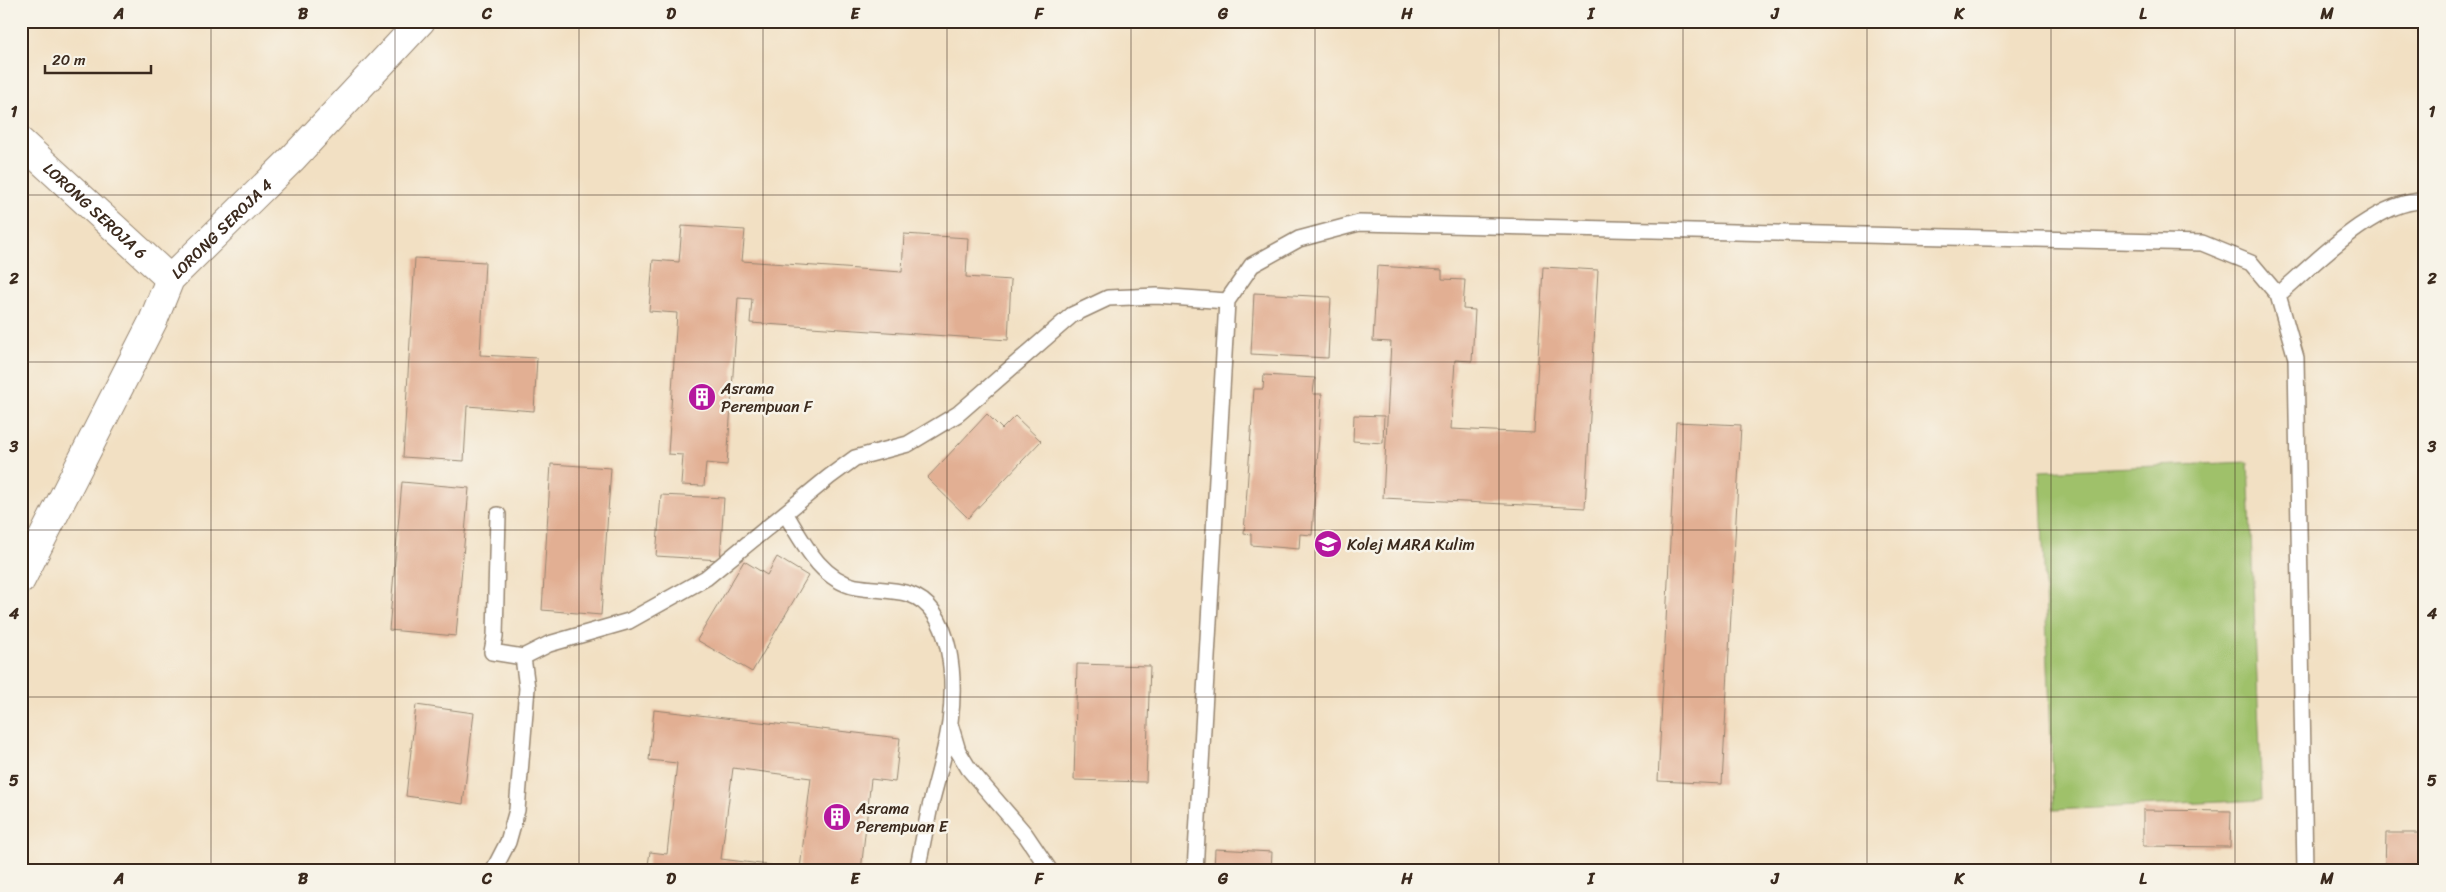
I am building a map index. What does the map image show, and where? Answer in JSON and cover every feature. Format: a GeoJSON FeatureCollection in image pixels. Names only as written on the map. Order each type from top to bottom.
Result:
{"type":"FeatureCollection","features":[{"type":"Feature","properties":{"kind":"street","name":"LORONG SEROJA 4"},"geometry":{"type":"LineString","coordinates":[[23,571],[153,321],[170,279],[292,158],[408,26]]}},
{"type":"Feature","properties":{"kind":"street","name":"LORONG SEROJA 6"},"geometry":{"type":"LineString","coordinates":[[21,142],[170,279]]}},
{"type":"Feature","properties":{"kind":"lane"},"geometry":{"type":"LineString","coordinates":[[2278,295],[2342,239],[2388,208],[2413,200],[2425,200]]}},
{"type":"Feature","properties":{"kind":"lane"},"geometry":{"type":"LineString","coordinates":[[1195,871],[1227,301],[1252,265],[1299,239],[1359,223],[2202,243],[2251,263],[2278,295],[2296,358],[2305,871]]}},
{"type":"Feature","properties":{"kind":"lane"},"geometry":{"type":"LineString","coordinates":[[498,516],[495,636],[492,652],[523,657],[549,644],[629,621],[706,578],[855,458],[908,444],[958,414],[1072,315],[1108,298],[1157,296],[1227,301]]}},
{"type":"Feature","properties":{"kind":"lane"},"geometry":{"type":"LineString","coordinates":[[785,513],[814,559],[832,577],[856,587],[890,589],[911,595],[931,607],[943,629],[949,656],[952,688],[950,723],[917,871]]}},
{"type":"Feature","properties":{"kind":"lane"},"geometry":{"type":"LineString","coordinates":[[493,871],[508,842],[517,810],[527,688],[523,657]]}},
{"type":"Feature","properties":{"kind":"lane"},"geometry":{"type":"LineString","coordinates":[[950,723],[958,751],[969,769],[1025,834],[1050,871]]}},
{"type":"Feature","properties":{"kind":"green space"},"geometry":{"type":"Polygon","coordinates":[[[2248,462],[2262,800],[2054,810],[2040,471],[2248,462]]]}},
{"type":"Feature","properties":{"kind":"building","name":"Asrama Perempuan F"},"geometry":{"type":"Polygon","coordinates":[[[682,226],[745,230],[742,261],[902,272],[904,234],[968,238],[966,277],[1011,280],[1008,340],[750,323],[752,299],[738,298],[727,465],[706,463],[704,486],[681,485],[683,455],[668,454],[677,313],[649,311],[653,260],[679,262],[682,226]]]}},
{"type":"Feature","properties":{"kind":"building"},"geometry":{"type":"Polygon","coordinates":[[[415,258],[485,262],[480,355],[537,358],[534,411],[467,406],[464,461],[403,457],[415,258]]]}},
{"type":"Feature","properties":{"kind":"building"},"geometry":{"type":"Polygon","coordinates":[[[1377,266],[1442,270],[1442,279],[1465,280],[1463,309],[1475,310],[1472,361],[1455,360],[1451,429],[1534,433],[1543,267],[1598,270],[1585,508],[1383,498],[1391,342],[1373,341],[1377,266]]]}},
{"type":"Feature","properties":{"kind":"building"},"geometry":{"type":"Polygon","coordinates":[[[1254,293],[1331,297],[1328,358],[1251,354],[1254,293]]]}},
{"type":"Feature","properties":{"kind":"building"},"geometry":{"type":"Polygon","coordinates":[[[1264,375],[1315,378],[1313,394],[1322,394],[1312,535],[1300,534],[1299,549],[1251,545],[1251,534],[1244,533],[1254,389],[1263,389],[1264,375]]]}},
{"type":"Feature","properties":{"kind":"building"},"geometry":{"type":"Polygon","coordinates":[[[987,414],[1002,429],[1015,416],[1041,441],[968,518],[927,478],[987,414]]]}},
{"type":"Feature","properties":{"kind":"building"},"geometry":{"type":"Polygon","coordinates":[[[1354,415],[1384,416],[1383,443],[1353,441],[1354,415]]]}},
{"type":"Feature","properties":{"kind":"building"},"geometry":{"type":"Polygon","coordinates":[[[1676,422],[1741,425],[1722,784],[1658,781],[1676,422]]]}},
{"type":"Feature","properties":{"kind":"building"},"geometry":{"type":"Polygon","coordinates":[[[551,464],[611,468],[601,615],[542,610],[551,464]]]}},
{"type":"Feature","properties":{"kind":"building"},"geometry":{"type":"Polygon","coordinates":[[[402,482],[469,488],[456,636],[389,630],[402,482]]]}},
{"type":"Feature","properties":{"kind":"building"},"geometry":{"type":"Polygon","coordinates":[[[661,495],[724,498],[720,560],[656,556],[661,495]]]}},
{"type":"Feature","properties":{"kind":"building"},"geometry":{"type":"Polygon","coordinates":[[[777,557],[808,576],[752,672],[697,640],[744,561],[767,575],[777,557]]]}},
{"type":"Feature","properties":{"kind":"building"},"geometry":{"type":"Polygon","coordinates":[[[1077,664],[1150,666],[1146,782],[1074,780],[1077,664]]]}},
{"type":"Feature","properties":{"kind":"building"},"geometry":{"type":"Polygon","coordinates":[[[416,705],[474,713],[463,804],[406,796],[416,705]]]}},
{"type":"Feature","properties":{"kind":"building","name":"Asrama Perempuan E"},"geometry":{"type":"Polygon","coordinates":[[[654,710],[900,738],[895,782],[871,779],[861,871],[647,871],[650,852],[667,854],[677,763],[649,760],[654,710]],[[733,768],[721,859],[800,869],[811,778],[733,768]]]}},
{"type":"Feature","properties":{"kind":"building"},"geometry":{"type":"Polygon","coordinates":[[[2143,810],[2231,811],[2230,847],[2143,846],[2143,810]]]}},
{"type":"Feature","properties":{"kind":"building"},"geometry":{"type":"Polygon","coordinates":[[[2386,833],[2425,833],[2425,871],[2385,871],[2386,833]]]}},
{"type":"Feature","properties":{"kind":"building"},"geometry":{"type":"Polygon","coordinates":[[[1215,849],[1272,852],[1271,871],[1214,871],[1215,849]]]}},
{"type":"Feature","properties":{"kind":"place","name":"Asrama Perempuan F"},"geometry":{"type":"Point","coordinates":[702,397]}},
{"type":"Feature","properties":{"kind":"place","name":"Kolej MARA Kulim"},"geometry":{"type":"Point","coordinates":[1328,544]}},
{"type":"Feature","properties":{"kind":"place","name":"Asrama Perempuan E"},"geometry":{"type":"Point","coordinates":[837,817]}}]}
